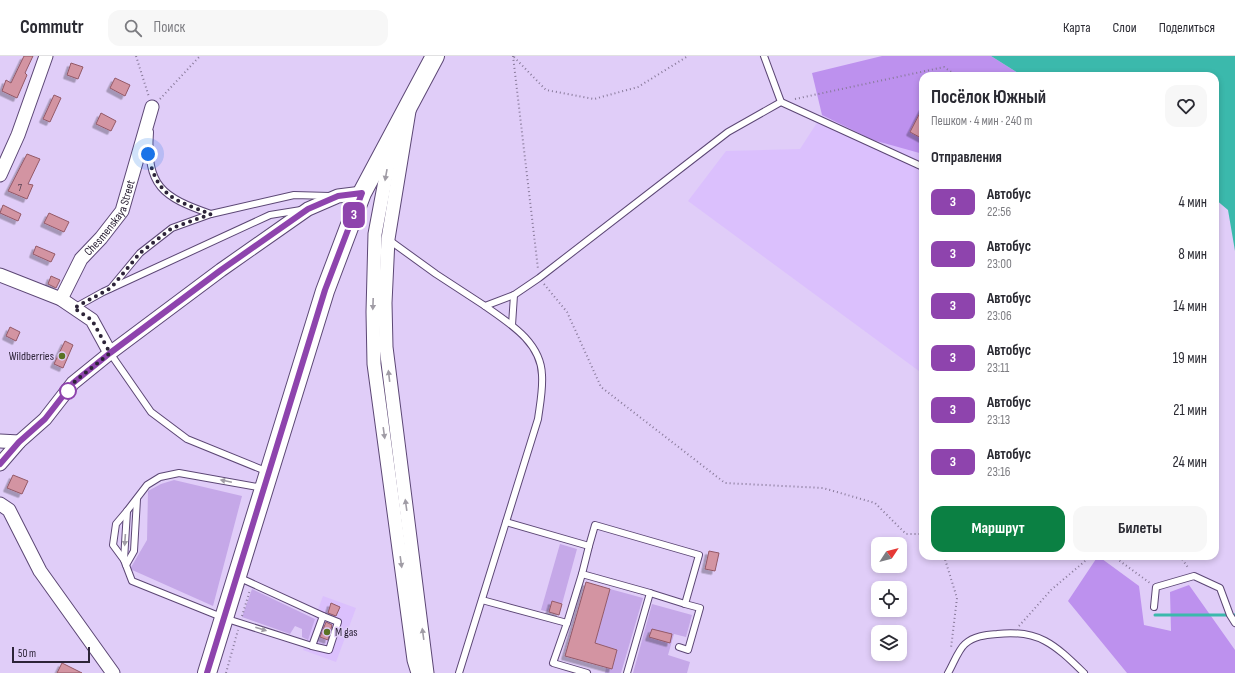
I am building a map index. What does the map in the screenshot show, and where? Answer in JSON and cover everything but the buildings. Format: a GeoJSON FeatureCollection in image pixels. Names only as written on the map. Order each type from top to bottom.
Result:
{"type":"FeatureCollection","features":[{"type":"Feature","properties":{"kind":"street"},"geometry":{"type":"LineString","coordinates":[[0,175],[18,135],[46,56]]}},
{"type":"Feature","properties":{"kind":"street"},"geometry":{"type":"LineString","coordinates":[[207,673],[325,290],[362,193],[435,56]]}},
{"type":"Feature","properties":{"kind":"street"},"geometry":{"type":"LineString","coordinates":[[412,98],[388,239],[385,303],[386,347],[428,673]]}},
{"type":"Feature","properties":{"kind":"street"},"geometry":{"type":"LineString","coordinates":[[412,98],[389,160],[386,174],[375,234],[372,312],[374,364],[414,660],[418,673]]}},
{"type":"Feature","properties":{"kind":"street","name":"Chesmenskaya Street"},"geometry":{"type":"LineString","coordinates":[[61,299],[81,259],[102,238],[122,211],[152,108]]}},
{"type":"Feature","properties":{"kind":"street"},"geometry":{"type":"LineString","coordinates":[[0,464],[19,442],[45,419],[73,383],[110,353],[215,275],[308,209],[338,196],[362,193]]}},
{"type":"Feature","properties":{"kind":"street"},"geometry":{"type":"LineString","coordinates":[[0,275],[61,299],[92,320],[110,353]]}},
{"type":"Feature","properties":{"kind":"street"},"geometry":{"type":"LineString","coordinates":[[0,441],[19,442]]}},
{"type":"Feature","properties":{"kind":"street"},"geometry":{"type":"LineString","coordinates":[[0,504],[9,510],[40,571],[113,673]]}},
{"type":"Feature","properties":{"kind":"lane"},"geometry":{"type":"LineString","coordinates":[[764,56],[781,102],[919,165]]}},
{"type":"Feature","properties":{"kind":"lane"},"geometry":{"type":"LineString","coordinates":[[485,306],[514,295],[539,278],[728,132],[781,102]]}},
{"type":"Feature","properties":{"kind":"lane"},"geometry":{"type":"LineString","coordinates":[[152,108],[148,154],[152,172],[160,188],[182,204],[211,214]]}},
{"type":"Feature","properties":{"kind":"lane"},"geometry":{"type":"LineString","coordinates":[[111,288],[140,253],[172,228],[211,214],[294,195],[338,196]]}},
{"type":"Feature","properties":{"kind":"lane"},"geometry":{"type":"LineString","coordinates":[[74,308],[111,288],[270,215],[308,209]]}},
{"type":"Feature","properties":{"kind":"lane"},"geometry":{"type":"LineString","coordinates":[[388,239],[436,274],[512,325],[524,335],[538,355],[542,374],[542,389],[538,419],[460,673]]}},
{"type":"Feature","properties":{"kind":"lane"},"geometry":{"type":"LineString","coordinates":[[512,325],[514,295]]}},
{"type":"Feature","properties":{"kind":"lane"},"geometry":{"type":"LineString","coordinates":[[110,353],[151,412],[187,439],[267,480]]}},
{"type":"Feature","properties":{"kind":"lane"},"geometry":{"type":"LineString","coordinates":[[237,576],[338,622],[329,650],[224,618],[132,581],[125,562],[113,545],[116,524],[137,500],[146,485],[160,477],[179,474],[267,480]]}},
{"type":"Feature","properties":{"kind":"lane"},"geometry":{"type":"LineString","coordinates":[[125,562],[134,551],[137,500]]}},
{"type":"Feature","properties":{"kind":"lane"},"geometry":{"type":"LineString","coordinates":[[125,562],[127,511]]}},
{"type":"Feature","properties":{"kind":"lane"},"geometry":{"type":"LineString","coordinates":[[506,522],[589,546]]}},
{"type":"Feature","properties":{"kind":"lane"},"geometry":{"type":"LineString","coordinates":[[587,673],[553,663],[582,574],[595,525],[699,555],[685,604]]}},
{"type":"Feature","properties":{"kind":"lane"},"geometry":{"type":"LineString","coordinates":[[582,574],[700,608],[688,650],[679,647]]}},
{"type":"Feature","properties":{"kind":"lane"},"geometry":{"type":"LineString","coordinates":[[1154,607],[1156,587],[1194,576],[1220,588],[1230,615],[1235,623]]}},
{"type":"Feature","properties":{"kind":"lane"},"geometry":{"type":"LineString","coordinates":[[627,673],[650,593]]}},
{"type":"Feature","properties":{"kind":"lane"},"geometry":{"type":"LineString","coordinates":[[482,600],[567,623]]}},
{"type":"Feature","properties":{"kind":"lane"},"geometry":{"type":"LineString","coordinates":[[312,646],[323,616]]}},
{"type":"Feature","properties":{"kind":"lane"},"geometry":{"type":"LineString","coordinates":[[950,671],[964,644],[979,636],[1014,632],[1033,635],[1057,647],[1084,673]]}},
{"type":"Feature","properties":{"kind":"path"},"geometry":{"type":"LineString","coordinates":[[136,56],[152,108]]}},
{"type":"Feature","properties":{"kind":"path"},"geometry":{"type":"LineString","coordinates":[[152,108],[200,56]]}},
{"type":"Feature","properties":{"kind":"path"},"geometry":{"type":"LineString","coordinates":[[513,56],[546,90],[594,99],[638,87],[688,56]]}},
{"type":"Feature","properties":{"kind":"path"},"geometry":{"type":"LineString","coordinates":[[513,56],[539,278],[568,312],[601,388],[725,483],[823,488],[875,503],[906,534],[919,534]]}},
{"type":"Feature","properties":{"kind":"path"},"geometry":{"type":"LineString","coordinates":[[921,72],[944,67],[951,72]]}},
{"type":"Feature","properties":{"kind":"path"},"geometry":{"type":"LineString","coordinates":[[781,102],[919,72]]}},
{"type":"Feature","properties":{"kind":"path"},"geometry":{"type":"LineString","coordinates":[[945,560],[957,598],[949,664],[950,671]]}},
{"type":"Feature","properties":{"kind":"path"},"geometry":{"type":"LineString","coordinates":[[1014,632],[1050,590],[1086,560]]}},
{"type":"Feature","properties":{"kind":"path"},"geometry":{"type":"LineString","coordinates":[[1119,560],[1156,587]]}},
{"type":"Feature","properties":{"kind":"path"},"geometry":{"type":"LineString","coordinates":[[1183,560],[1194,576]]}},
{"type":"Feature","properties":{"kind":"shaded area"},"geometry":{"type":"Polygon","coordinates":[[[882,56],[991,56],[1017,72],[919,72],[919,153],[873,140],[822,115],[812,73],[882,56]]]}},
{"type":"Feature","properties":{"kind":"shaded area"},"geometry":{"type":"Polygon","coordinates":[[[991,56],[1235,56],[1235,251],[1228,210],[1219,202],[1219,72],[1017,72],[991,56]]]}},
{"type":"Feature","properties":{"kind":"shaded area"},"geometry":{"type":"Polygon","coordinates":[[[847,76],[919,83],[919,371],[688,201],[726,151],[800,149],[847,76]]]}},
{"type":"Feature","properties":{"kind":"shaded area"},"geometry":{"type":"Polygon","coordinates":[[[174,480],[242,496],[213,606],[130,569],[147,540],[148,491],[161,484],[174,480]]]}},
{"type":"Feature","properties":{"kind":"shaded area"},"geometry":{"type":"Polygon","coordinates":[[[560,544],[577,549],[562,604],[552,601],[549,612],[541,610],[560,544]]]}},
{"type":"Feature","properties":{"kind":"shaded area"},"geometry":{"type":"Polygon","coordinates":[[[1095,560],[1103,560],[1139,586],[1144,625],[1171,631],[1170,592],[1189,585],[1235,650],[1235,673],[1127,673],[1068,601],[1095,560]]]}},
{"type":"Feature","properties":{"kind":"shaded area"},"geometry":{"type":"Polygon","coordinates":[[[252,589],[315,619],[308,640],[302,637],[302,629],[295,626],[290,634],[242,617],[252,589]]]}},
{"type":"Feature","properties":{"kind":"shaded area"},"geometry":{"type":"Polygon","coordinates":[[[610,589],[643,598],[621,673],[605,673],[606,668],[612,669],[617,650],[595,643],[610,589]]]}},
{"type":"Feature","properties":{"kind":"shaded area"},"geometry":{"type":"Polygon","coordinates":[[[323,596],[356,608],[336,662],[303,650],[323,596]]]}},
{"type":"Feature","properties":{"kind":"shaded area"},"geometry":{"type":"Polygon","coordinates":[[[652,604],[692,615],[686,637],[674,634],[668,655],[690,662],[687,673],[633,673],[652,604]]]}},
{"type":"Feature","properties":{"kind":"waterway"},"geometry":{"type":"LineString","coordinates":[[1155,615],[1235,615]]}},
{"type":"Feature","properties":{"kind":"bus line","name":"3"},"geometry":{"type":"LineString","coordinates":[[0,464],[19,442],[45,419],[73,383],[110,353],[221,270],[308,209],[338,196],[362,193],[325,290],[207,673]]}},
{"type":"Feature","properties":{"kind":"place","name":"Wildberries"},"geometry":{"type":"Point","coordinates":[62,356]}},
{"type":"Feature","properties":{"kind":"place","name":"M gas"},"geometry":{"type":"Point","coordinates":[327,632]}},
{"type":"Feature","properties":{"kind":"route"},"geometry":{"type":"LineString","coordinates":[[68,391],[67,392],[73,383],[110,353],[92,320],[74,308],[111,288],[140,253],[172,228],[211,214],[182,204],[160,188],[152,172],[148,154]]}}]}
